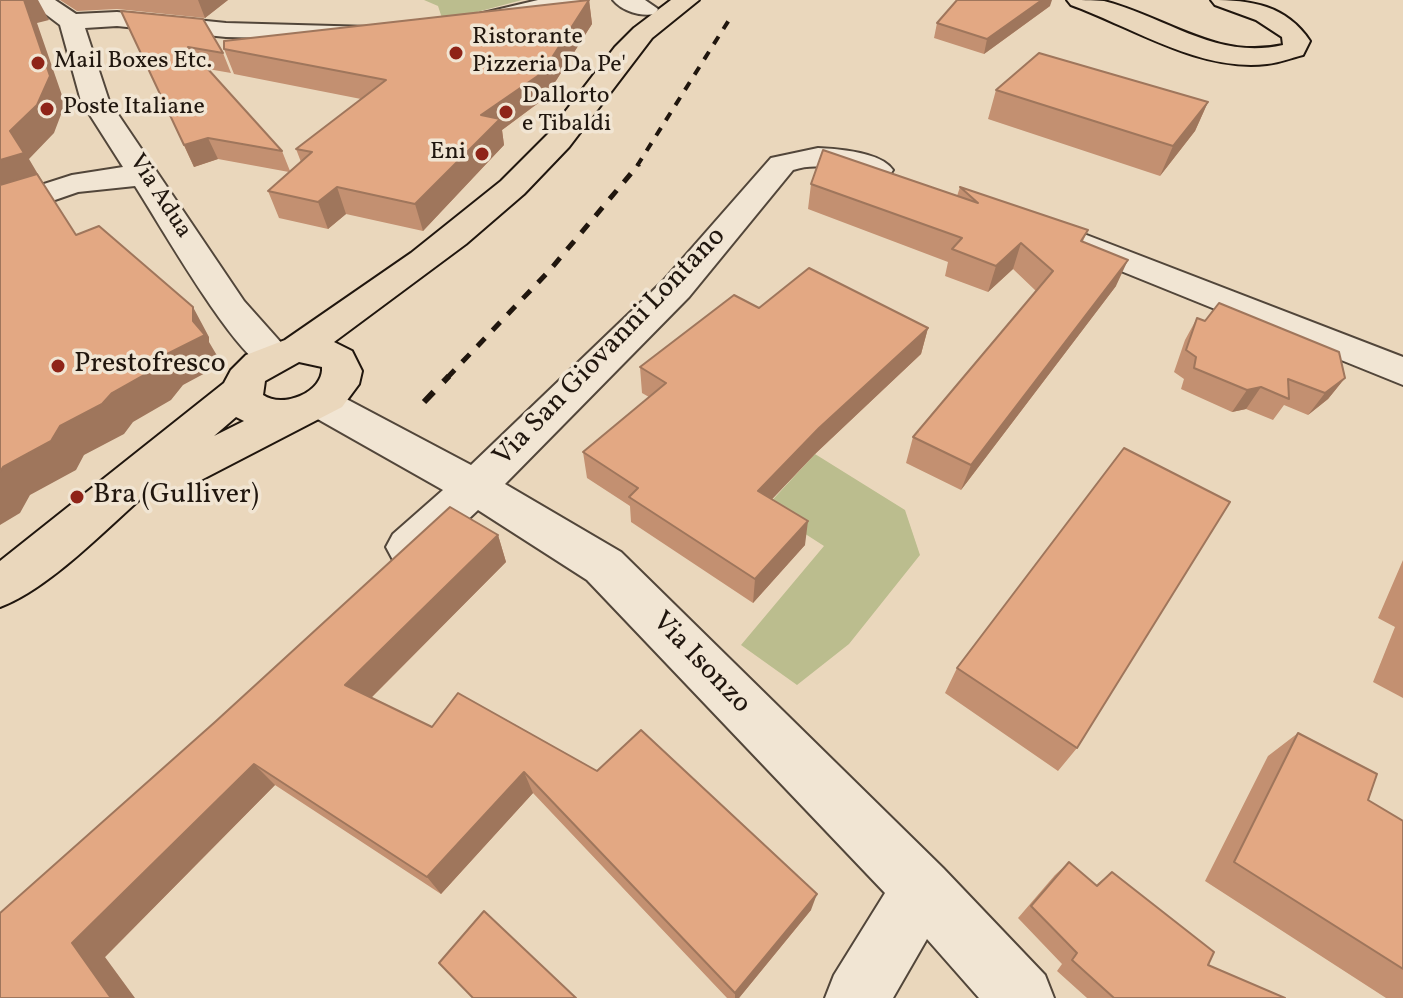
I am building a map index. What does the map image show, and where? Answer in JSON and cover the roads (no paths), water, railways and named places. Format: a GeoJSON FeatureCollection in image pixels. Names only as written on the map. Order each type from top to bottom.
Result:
{"type":"FeatureCollection","features":[{"type":"Feature","properties":{"kind":"main road"},"geometry":{"type":"LineString","coordinates":[[0,587],[41,557],[243,389],[256,368],[286,353],[460,232],[541,161],[640,10],[687,0]]}},
{"type":"Feature","properties":{"kind":"main road"},"geometry":{"type":"LineString","coordinates":[[1079,0],[1170,38],[1214,51],[1278,55],[1294,50],[1297,41],[1293,32],[1281,23],[1223,0]]}},
{"type":"Feature","properties":{"kind":"main road"},"geometry":{"type":"LineString","coordinates":[[41,557],[175,472],[320,395],[460,232]]}},
{"type":"Feature","properties":{"kind":"main road"},"geometry":{"type":"LineString","coordinates":[[243,389],[244,399],[263,413],[320,395],[337,358],[327,352],[286,353]]}},
{"type":"Feature","properties":{"kind":"street"},"geometry":{"type":"LineString","coordinates":[[39,0],[71,22],[117,19],[226,30],[386,32]]}},
{"type":"Feature","properties":{"kind":"street"},"geometry":{"type":"LineString","coordinates":[[460,26],[559,1]]}},
{"type":"Feature","properties":{"kind":"street","name":"Via Adua"},"geometry":{"type":"LineString","coordinates":[[71,22],[95,101],[99,143],[146,177],[231,309],[286,353]]}},
{"type":"Feature","properties":{"kind":"street"},"geometry":{"type":"LineString","coordinates":[[31,196],[99,143]]}},
{"type":"Feature","properties":{"kind":"street","name":"Via San Giovanni Lontano"},"geometry":{"type":"LineString","coordinates":[[379,574],[475,487],[676,289],[782,164],[800,157],[852,160],[910,181]]}},
{"type":"Feature","properties":{"kind":"street"},"geometry":{"type":"LineString","coordinates":[[0,209],[31,196],[111,177],[146,177]]}},
{"type":"Feature","properties":{"kind":"street"},"geometry":{"type":"LineString","coordinates":[[1042,229],[1403,372]]}},
{"type":"Feature","properties":{"kind":"street","name":"Via Isonzo"},"geometry":{"type":"LineString","coordinates":[[320,395],[604,566],[922,889],[1022,998]]}},
{"type":"Feature","properties":{"kind":"street"},"geometry":{"type":"LineString","coordinates":[[857,998],[922,889]]}},
{"type":"Feature","properties":{"kind":"railway"},"geometry":{"type":"LineString","coordinates":[[637,166],[729,20]]}},
{"type":"Feature","properties":{"kind":"railway"},"geometry":{"type":"LineString","coordinates":[[447,378],[549,271],[639,164]]}},
{"type":"Feature","properties":{"kind":"railway"},"geometry":{"type":"LineString","coordinates":[[424,402],[449,376]]}},
{"type":"Feature","properties":{"kind":"place","name":"Ristorante Pizzeria Da Pe'"},"geometry":{"type":"Point","coordinates":[456,53]}},
{"type":"Feature","properties":{"kind":"place","name":"Mail Boxes Etc."},"geometry":{"type":"Point","coordinates":[38,63]}},
{"type":"Feature","properties":{"kind":"place","name":"Poste Italiane"},"geometry":{"type":"Point","coordinates":[47,109]}},
{"type":"Feature","properties":{"kind":"place","name":"Dallorto e Tibaldi"},"geometry":{"type":"Point","coordinates":[506,112]}},
{"type":"Feature","properties":{"kind":"place","name":"Eni"},"geometry":{"type":"Point","coordinates":[482,154]}},
{"type":"Feature","properties":{"kind":"place","name":"Prestofresco"},"geometry":{"type":"Point","coordinates":[58,366]}},
{"type":"Feature","properties":{"kind":"place","name":"Bra (Gulliver)"},"geometry":{"type":"Point","coordinates":[77,497]}}]}
